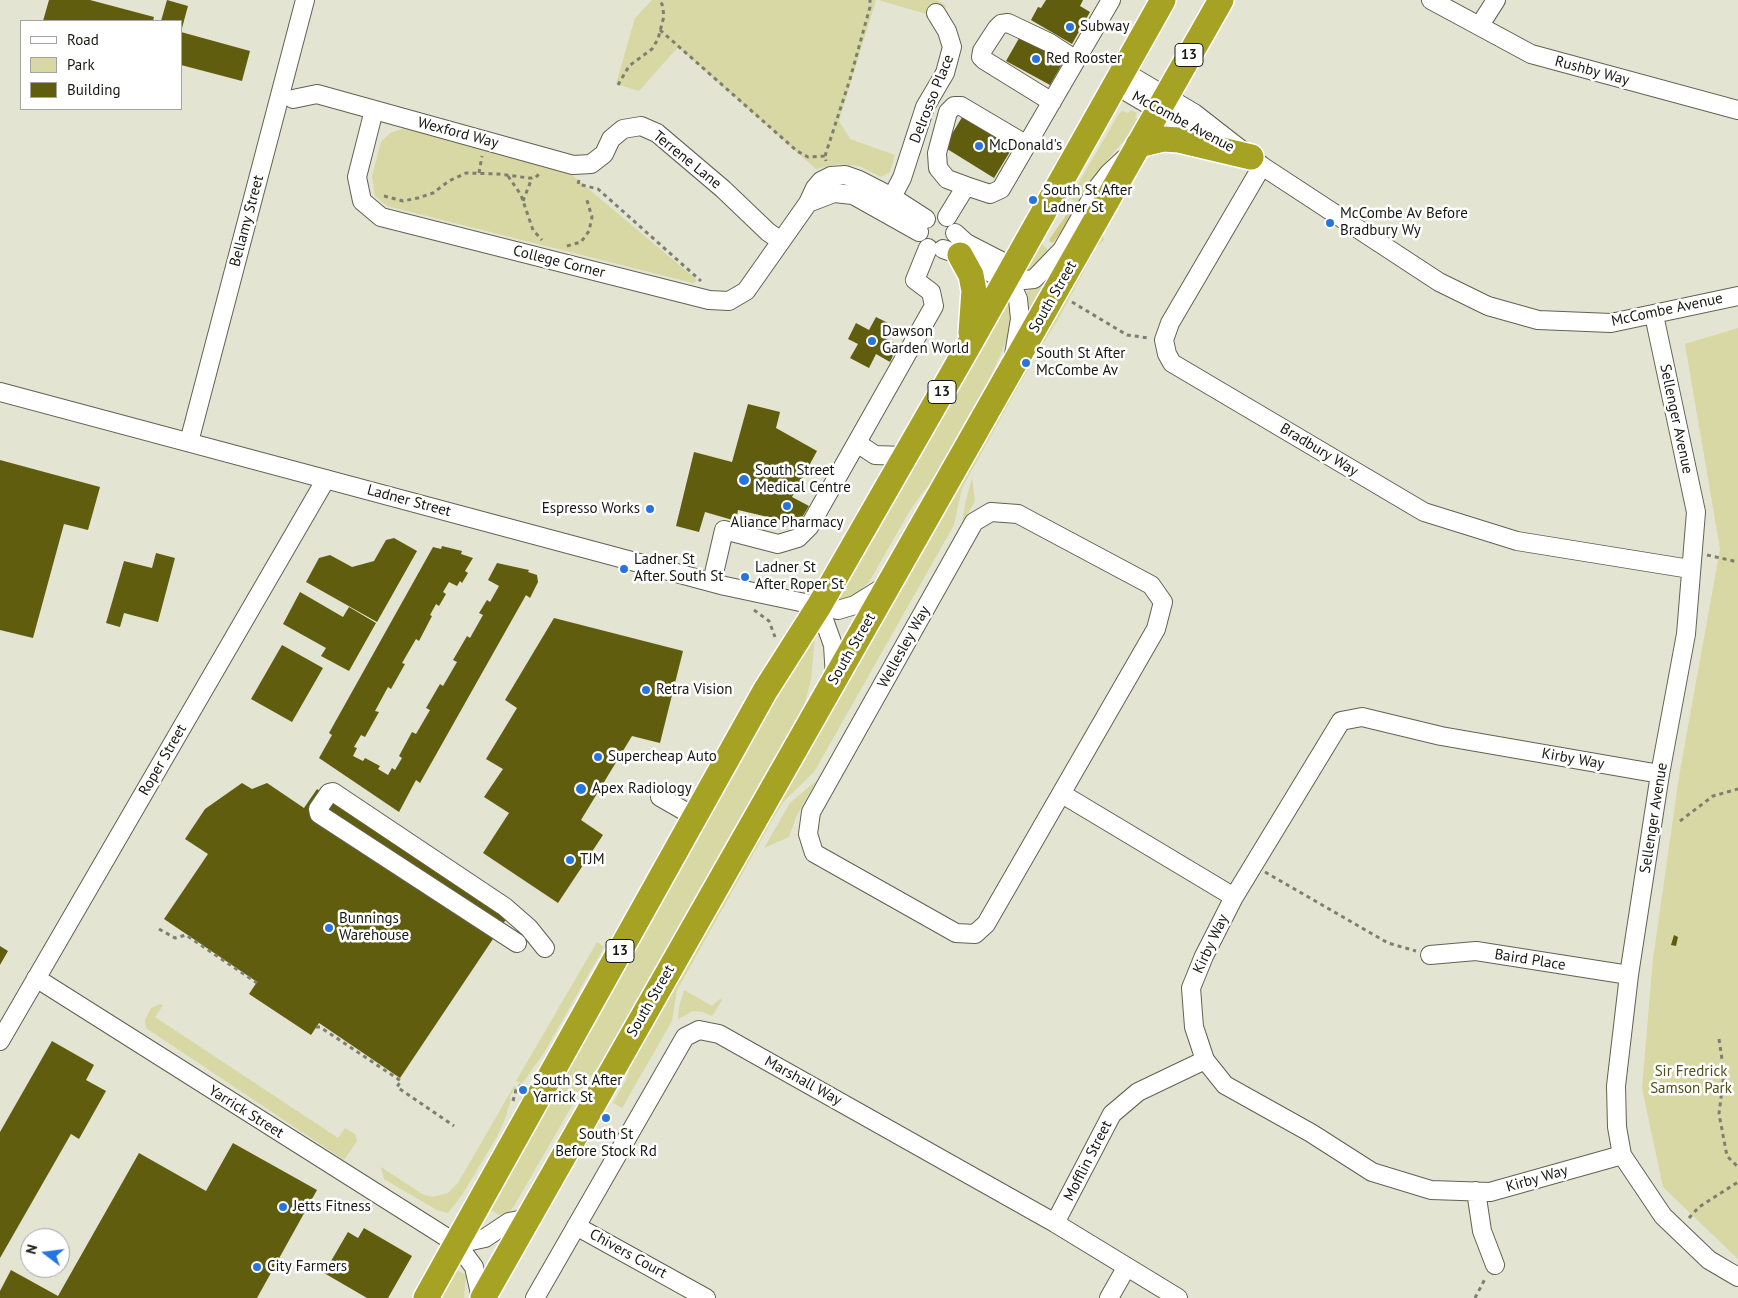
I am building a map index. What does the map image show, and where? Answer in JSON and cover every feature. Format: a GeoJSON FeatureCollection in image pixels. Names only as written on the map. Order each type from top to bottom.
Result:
{"type":"FeatureCollection","features":[{"type":"Feature","properties":{"kind":"highway","name":"13"},"geometry":{"type":"LineString","coordinates":[[426,1298],[765,691],[818,606],[970,343],[1163,0]]}},
{"type":"Feature","properties":{"kind":"highway","name":"South Street"},"geometry":{"type":"LineString","coordinates":[[482,1298],[1221,0]]}},
{"type":"Feature","properties":{"kind":"highway"},"geometry":{"type":"LineString","coordinates":[[1138,145],[1163,139],[1179,140],[1256,162]]}},
{"type":"Feature","properties":{"kind":"highway"},"geometry":{"type":"LineString","coordinates":[[946,246],[971,275],[974,291],[970,343]]}},
{"type":"Feature","properties":{"kind":"street","name":"Bellamy Street"},"geometry":{"type":"LineString","coordinates":[[189,442],[305,0]]}},
{"type":"Feature","properties":{"kind":"street"},"geometry":{"type":"LineString","coordinates":[[1027,145],[961,106],[954,106],[948,112],[937,153],[938,168],[947,179],[990,194],[996,193],[1001,189],[1027,145],[1111,0]]}},
{"type":"Feature","properties":{"kind":"street","name":"Rushby Way"},"geometry":{"type":"LineString","coordinates":[[1431,0],[1531,54],[1738,110]]}},
{"type":"Feature","properties":{"kind":"street"},"geometry":{"type":"LineString","coordinates":[[1480,25],[1496,0]]}},
{"type":"Feature","properties":{"kind":"street","name":"Delrosso Place"},"geometry":{"type":"LineString","coordinates":[[888,204],[902,178],[925,107],[945,73],[952,47],[947,31],[936,14]]}},
{"type":"Feature","properties":{"kind":"street"},"geometry":{"type":"LineString","coordinates":[[1052,102],[984,60],[981,57],[982,51],[997,28],[1001,24],[1008,23],[1050,43],[1076,60]]}},
{"type":"Feature","properties":{"kind":"street","name":"McCombe Avenue"},"geometry":{"type":"LineString","coordinates":[[1119,78],[1162,103],[1194,113],[1256,162],[1439,282],[1488,306],[1522,316],[1564,323],[1611,323],[1738,296]]}},
{"type":"Feature","properties":{"kind":"street","name":"Wexford Way"},"geometry":{"type":"LineString","coordinates":[[293,99],[317,94],[573,164],[591,164]]}},
{"type":"Feature","properties":{"kind":"street","name":"College Corner"},"geometry":{"type":"LineString","coordinates":[[374,110],[357,177],[362,201],[381,216],[709,300],[729,301],[746,290],[808,203],[829,195],[842,193],[888,204],[922,225]]}},
{"type":"Feature","properties":{"kind":"street","name":"Terrene Lane"},"geometry":{"type":"LineString","coordinates":[[591,164],[604,154],[611,139],[623,129],[641,126],[657,133],[723,189],[768,232],[781,241]]}},
{"type":"Feature","properties":{"kind":"street"},"geometry":{"type":"LineString","coordinates":[[712,582],[724,530],[778,544],[798,538],[809,527],[934,306],[931,292],[915,280],[946,246],[954,227],[947,217],[937,214],[922,225],[920,238],[946,246],[993,274],[1029,280],[1047,268],[1062,250],[1104,178],[1138,145]]}},
{"type":"Feature","properties":{"kind":"street"},"geometry":{"type":"LineString","coordinates":[[1164,340],[1170,323],[1256,162]]}},
{"type":"Feature","properties":{"kind":"street"},"geometry":{"type":"LineString","coordinates":[[947,217],[966,186]]}},
{"type":"Feature","properties":{"kind":"street"},"geometry":{"type":"LineString","coordinates":[[997,394],[1016,352],[1020,319],[1018,299],[1008,275]]}},
{"type":"Feature","properties":{"kind":"street","name":"Sellenger Avenue"},"geometry":{"type":"LineString","coordinates":[[1654,315],[1696,512],[1686,634],[1660,774],[1629,975],[1616,1086],[1617,1127],[1622,1155],[1663,1216],[1709,1260],[1738,1277]]}},
{"type":"Feature","properties":{"kind":"street","name":"Bradbury Way"},"geometry":{"type":"LineString","coordinates":[[1164,340],[1167,354],[1172,363],[1424,512],[1517,541],[1691,561]]}},
{"type":"Feature","properties":{"kind":"street","name":"Ladner Street"},"geometry":{"type":"LineString","coordinates":[[0,392],[712,582],[818,606],[838,610],[855,604],[889,584]]}},
{"type":"Feature","properties":{"kind":"street"},"geometry":{"type":"LineString","coordinates":[[857,443],[875,455],[904,456]]}},
{"type":"Feature","properties":{"kind":"street","name":"Roper Street"},"geometry":{"type":"LineString","coordinates":[[0,1041],[326,479]]}},
{"type":"Feature","properties":{"kind":"street","name":"Wellesley Way"},"geometry":{"type":"LineString","coordinates":[[991,512],[1018,514],[1151,585],[1164,602],[1156,629],[1062,794],[986,924],[975,934],[956,932],[814,853],[808,834],[811,812],[974,522],[991,512]]}},
{"type":"Feature","properties":{"kind":"street"},"geometry":{"type":"LineString","coordinates":[[818,606],[832,645],[835,678]]}},
{"type":"Feature","properties":{"kind":"street","name":"Kirby Way"},"geometry":{"type":"LineString","coordinates":[[1622,1155],[1490,1192],[1431,1190],[1372,1172],[1310,1133],[1225,1086],[1204,1060],[1194,1027],[1191,988],[1204,956],[1234,897],[1341,721],[1362,717],[1441,736],[1660,774]]}},
{"type":"Feature","properties":{"kind":"street"},"geometry":{"type":"LineString","coordinates":[[517,943],[319,814],[318,810],[329,793],[333,792],[506,907],[545,948]]}},
{"type":"Feature","properties":{"kind":"street"},"geometry":{"type":"LineString","coordinates":[[1062,794],[1234,897]]}},
{"type":"Feature","properties":{"kind":"street"},"geometry":{"type":"LineString","coordinates":[[660,797],[695,817]]}},
{"type":"Feature","properties":{"kind":"street","name":"Baird Place"},"geometry":{"type":"LineString","coordinates":[[1430,955],[1476,952],[1629,975]]}},
{"type":"Feature","properties":{"kind":"street","name":"Yarrick Street"},"geometry":{"type":"LineString","coordinates":[[36,978],[457,1244],[474,1267],[482,1298]]}},
{"type":"Feature","properties":{"kind":"street","name":"Marshall Way"},"geometry":{"type":"LineString","coordinates":[[535,1298],[685,1037],[700,1030],[719,1034],[1055,1224],[1178,1298]]}},
{"type":"Feature","properties":{"kind":"street","name":"Mofflin Street"},"geometry":{"type":"LineString","coordinates":[[1055,1224],[1112,1114],[1138,1092],[1204,1060]]}},
{"type":"Feature","properties":{"kind":"street"},"geometry":{"type":"LineString","coordinates":[[1476,1191],[1482,1231],[1495,1265]]}},
{"type":"Feature","properties":{"kind":"street"},"geometry":{"type":"LineString","coordinates":[[457,1244],[485,1238],[509,1222],[529,1218]]}},
{"type":"Feature","properties":{"kind":"street","name":"Chivers Court"},"geometry":{"type":"LineString","coordinates":[[576,1226],[706,1298]]}},
{"type":"Feature","properties":{"kind":"street"},"geometry":{"type":"LineString","coordinates":[[1109,1298],[1126,1268]]}},
{"type":"Feature","properties":{"kind":"path"},"geometry":{"type":"LineString","coordinates":[[618,85],[628,66],[652,49],[664,16],[662,4],[658,0]]}},
{"type":"Feature","properties":{"kind":"path"},"geometry":{"type":"LineString","coordinates":[[828,166],[824,156],[850,79],[870,7],[870,0]]}},
{"type":"Feature","properties":{"kind":"path"},"geometry":{"type":"LineString","coordinates":[[660,30],[797,151],[808,156],[824,156]]}},
{"type":"Feature","properties":{"kind":"path"},"geometry":{"type":"LineString","coordinates":[[523,202],[532,178],[543,171]]}},
{"type":"Feature","properties":{"kind":"path"},"geometry":{"type":"LineString","coordinates":[[381,194],[386,198],[403,201],[433,193],[449,181],[466,173],[532,178]]}},
{"type":"Feature","properties":{"kind":"path"},"geometry":{"type":"LineString","coordinates":[[575,175],[579,180],[578,184],[598,189],[705,284]]}},
{"type":"Feature","properties":{"kind":"path"},"geometry":{"type":"LineString","coordinates":[[508,176],[523,202],[527,220],[533,230],[546,243]]}},
{"type":"Feature","properties":{"kind":"path"},"geometry":{"type":"LineString","coordinates":[[560,246],[571,246],[581,242],[589,231],[592,217],[586,197]]}},
{"type":"Feature","properties":{"kind":"path"},"geometry":{"type":"LineString","coordinates":[[1071,302],[1127,334],[1164,340]]}},
{"type":"Feature","properties":{"kind":"path"},"geometry":{"type":"LineString","coordinates":[[1691,561],[1715,556],[1738,562]]}},
{"type":"Feature","properties":{"kind":"path"},"geometry":{"type":"LineString","coordinates":[[750,608],[764,617],[772,626],[775,636],[774,645]]}},
{"type":"Feature","properties":{"kind":"path"},"geometry":{"type":"LineString","coordinates":[[1680,821],[1712,796],[1738,789]]}},
{"type":"Feature","properties":{"kind":"path"},"geometry":{"type":"LineString","coordinates":[[1254,866],[1388,943],[1430,955]]}},
{"type":"Feature","properties":{"kind":"path"},"geometry":{"type":"LineString","coordinates":[[159,929],[175,938],[186,935],[257,983]]}},
{"type":"Feature","properties":{"kind":"path"},"geometry":{"type":"LineString","coordinates":[[316,1027],[400,1081],[397,1087],[454,1126]]}},
{"type":"Feature","properties":{"kind":"path"},"geometry":{"type":"LineString","coordinates":[[1719,1039],[1724,1073],[1718,1114],[1727,1156],[1738,1167]]}},
{"type":"Feature","properties":{"kind":"path"},"geometry":{"type":"LineString","coordinates":[[1679,1230],[1699,1207],[1738,1182]]}},
{"type":"Feature","properties":{"kind":"path"},"geometry":{"type":"LineString","coordinates":[[1475,1298],[1495,1265]]}},
{"type":"Feature","properties":{"kind":"green space"},"geometry":{"type":"Polygon","coordinates":[[[652,0],[876,0],[839,121],[850,139],[895,155],[890,172],[881,177],[859,166],[839,164],[816,169],[678,47],[639,91],[616,84],[635,18],[652,0]]]}},
{"type":"Feature","properties":{"kind":"green space"},"geometry":{"type":"Polygon","coordinates":[[[878,0],[937,0],[947,6],[927,14],[878,0]]]}},
{"type":"Feature","properties":{"kind":"green space"},"geometry":{"type":"Polygon","coordinates":[[[1131,110],[1137,113],[1135,117],[1138,119],[1129,135],[1108,159],[1082,206],[1070,198],[1118,115],[1122,111],[1128,113],[1131,110]]]}},
{"type":"Feature","properties":{"kind":"green space"},"geometry":{"type":"Polygon","coordinates":[[[405,128],[566,170],[697,280],[693,283],[387,206],[375,196],[372,176],[381,142],[390,133],[405,128]]]}},
{"type":"Feature","properties":{"kind":"green space"},"geometry":{"type":"Polygon","coordinates":[[[1103,236],[1104,240],[1097,246],[1060,316],[1038,352],[1032,348],[1087,253],[1103,236]]]}},
{"type":"Feature","properties":{"kind":"green space"},"geometry":{"type":"Polygon","coordinates":[[[1039,241],[1052,254],[1028,277],[1022,268],[1039,241]]]}},
{"type":"Feature","properties":{"kind":"green space"},"geometry":{"type":"Polygon","coordinates":[[[1054,271],[1025,325],[1027,292],[1054,271]]]}},
{"type":"Feature","properties":{"kind":"green space"},"geometry":{"type":"Polygon","coordinates":[[[1010,295],[1012,323],[1003,349],[976,408],[940,476],[923,492],[909,512],[869,582],[855,595],[835,603],[836,594],[1010,295]]]}},
{"type":"Feature","properties":{"kind":"green space","name":"Sir Fredrick Samson Park"},"geometry":{"type":"Polygon","coordinates":[[[1738,328],[1738,1259],[1663,1187],[1642,1088],[1653,959],[1679,777],[1720,549],[1685,344],[1738,328]]]}},
{"type":"Feature","properties":{"kind":"green space"},"geometry":{"type":"Polygon","coordinates":[[[1024,366],[1028,369],[962,488],[954,525],[814,772],[783,802],[774,817],[677,990],[672,1021],[622,1108],[613,1103],[627,1078],[631,1063],[1024,366]]]}},
{"type":"Feature","properties":{"kind":"green space"},"geometry":{"type":"Polygon","coordinates":[[[972,478],[975,501],[962,524],[965,504],[972,478]]]}},
{"type":"Feature","properties":{"kind":"green space"},"geometry":{"type":"Polygon","coordinates":[[[815,636],[811,680],[802,714],[610,1051],[581,1090],[514,1206],[505,1218],[487,1208],[811,637],[815,636]]]}},
{"type":"Feature","properties":{"kind":"green space"},"geometry":{"type":"Polygon","coordinates":[[[817,780],[797,815],[789,837],[764,848],[790,803],[817,780]]]}},
{"type":"Feature","properties":{"kind":"green space"},"geometry":{"type":"Polygon","coordinates":[[[597,942],[604,947],[545,1051],[522,1084],[516,1081],[597,942]]]}},
{"type":"Feature","properties":{"kind":"green space"},"geometry":{"type":"Polygon","coordinates":[[[684,990],[712,1006],[720,999],[722,1000],[712,1016],[703,1012],[693,1011],[678,1019],[684,990]]]}},
{"type":"Feature","properties":{"kind":"green space"},"geometry":{"type":"Polygon","coordinates":[[[160,1004],[163,1005],[155,1017],[338,1138],[345,1128],[355,1134],[357,1141],[344,1160],[146,1028],[145,1020],[151,1008],[160,1004]]]}},
{"type":"Feature","properties":{"kind":"green space"},"geometry":{"type":"Polygon","coordinates":[[[514,1086],[516,1087],[509,1098],[511,1099],[506,1116],[498,1135],[462,1195],[448,1213],[437,1210],[384,1179],[381,1167],[422,1194],[432,1197],[448,1193],[458,1183],[514,1086]]]}},
{"type":"Feature","properties":{"kind":"green space"},"geometry":{"type":"Polygon","coordinates":[[[453,1268],[466,1275],[464,1298],[437,1298],[453,1268]]]}},
{"type":"Feature","properties":{"kind":"building"},"geometry":{"type":"Polygon","coordinates":[[[49,0],[90,0],[154,17],[153,20],[43,20],[49,0]]]}},
{"type":"Feature","properties":{"kind":"building"},"geometry":{"type":"Polygon","coordinates":[[[167,0],[188,6],[182,28],[182,20],[161,20],[167,0]]]}},
{"type":"Feature","properties":{"kind":"building"},"geometry":{"type":"Polygon","coordinates":[[[1046,0],[1083,0],[1080,6],[1090,12],[1072,44],[1031,20],[1038,7],[1041,8],[1046,0]]]}},
{"type":"Feature","properties":{"kind":"building"},"geometry":{"type":"Polygon","coordinates":[[[182,32],[250,51],[242,81],[182,65],[182,32]]]}},
{"type":"Feature","properties":{"kind":"building","name":"Red Rooster"},"geometry":{"type":"Polygon","coordinates":[[[1022,33],[1066,57],[1050,85],[1006,61],[1022,33]]]}},
{"type":"Feature","properties":{"kind":"building","name":"McDonald's"},"geometry":{"type":"Polygon","coordinates":[[[964,114],[1014,145],[994,178],[944,147],[964,114]]]}},
{"type":"Feature","properties":{"kind":"building","name":"Dawson Garden World"},"geometry":{"type":"Polygon","coordinates":[[[876,317],[890,324],[883,337],[898,345],[890,362],[876,354],[869,368],[850,358],[858,344],[848,339],[856,323],[869,330],[876,317]]]}},
{"type":"Feature","properties":{"kind":"building","name":"South Street Medical Centre"},"geometry":{"type":"Polygon","coordinates":[[[748,404],[780,412],[776,428],[817,451],[792,497],[809,506],[798,524],[738,510],[736,521],[705,512],[699,532],[676,526],[694,452],[732,462],[748,404]]]}},
{"type":"Feature","properties":{"kind":"building"},"geometry":{"type":"Polygon","coordinates":[[[0,460],[100,487],[88,530],[64,524],[33,638],[0,630],[0,460]]]}},
{"type":"Feature","properties":{"kind":"building"},"geometry":{"type":"Polygon","coordinates":[[[394,538],[417,551],[377,622],[306,582],[319,558],[330,555],[352,567],[374,561],[386,540],[394,538]]]}},
{"type":"Feature","properties":{"kind":"building"},"geometry":{"type":"Polygon","coordinates":[[[442,546],[462,551],[461,554],[473,558],[465,571],[468,573],[462,583],[460,581],[457,586],[449,582],[443,592],[446,594],[439,606],[436,604],[419,641],[416,639],[402,663],[405,664],[391,689],[388,687],[375,711],[379,712],[365,737],[361,735],[354,747],[357,748],[353,756],[363,761],[365,758],[380,766],[378,769],[388,775],[392,768],[395,770],[402,758],[399,756],[412,732],[416,734],[430,710],[426,708],[440,684],[443,686],[457,662],[453,660],[467,636],[470,638],[483,615],[479,613],[487,600],[490,602],[499,586],[488,580],[497,563],[529,570],[528,572],[537,575],[538,582],[530,598],[526,595],[420,783],[416,780],[399,812],[319,758],[332,735],[329,733],[433,547],[441,549],[442,546]]]}},
{"type":"Feature","properties":{"kind":"building"},"geometry":{"type":"Polygon","coordinates":[[[156,553],[175,558],[158,622],[124,613],[120,627],[106,623],[124,561],[152,568],[156,553]]]}},
{"type":"Feature","properties":{"kind":"building"},"geometry":{"type":"Polygon","coordinates":[[[300,592],[343,617],[349,607],[376,623],[349,671],[321,656],[326,648],[283,624],[300,592]]]}},
{"type":"Feature","properties":{"kind":"building"},"geometry":{"type":"Polygon","coordinates":[[[554,618],[683,651],[660,743],[632,736],[581,820],[603,835],[558,903],[483,853],[509,813],[484,797],[503,769],[486,759],[517,708],[505,700],[554,618]]]}},
{"type":"Feature","properties":{"kind":"building"},"geometry":{"type":"Polygon","coordinates":[[[282,645],[323,668],[292,722],[251,699],[282,645]]]}},
{"type":"Feature","properties":{"kind":"building","name":"Bunnings Warehouse"},"geometry":{"type":"Polygon","coordinates":[[[242,783],[252,789],[267,783],[304,808],[317,789],[507,918],[400,1078],[319,1023],[311,1035],[249,994],[257,982],[164,919],[208,854],[185,839],[205,809],[242,783]]]}},
{"type":"Feature","properties":{"kind":"building"},"geometry":{"type":"Polygon","coordinates":[[[1674,935],[1678,937],[1676,946],[1671,945],[1674,935]]]}},
{"type":"Feature","properties":{"kind":"building"},"geometry":{"type":"Polygon","coordinates":[[[0,946],[8,951],[0,965],[0,946]]]}},
{"type":"Feature","properties":{"kind":"building"},"geometry":{"type":"Polygon","coordinates":[[[52,1041],[94,1065],[86,1080],[106,1091],[79,1139],[71,1134],[0,1258],[0,1132],[52,1041]]]}},
{"type":"Feature","properties":{"kind":"building"},"geometry":{"type":"Polygon","coordinates":[[[233,1143],[317,1190],[257,1298],[0,1298],[0,1291],[11,1270],[20,1275],[20,1278],[25,1278],[58,1296],[68,1278],[70,1278],[70,1275],[139,1153],[206,1191],[233,1143]]]}},
{"type":"Feature","properties":{"kind":"building"},"geometry":{"type":"Polygon","coordinates":[[[364,1228],[412,1256],[388,1298],[367,1298],[324,1273],[348,1232],[358,1238],[364,1228]]]}},
{"type":"Feature","properties":{"kind":"waterway"},"geometry":{"type":"LineString","coordinates":[[1052,240],[1073,210]]}},
{"type":"Feature","properties":{"kind":"place","name":"Subway"},"geometry":{"type":"Point","coordinates":[1070,27]}},
{"type":"Feature","properties":{"kind":"place","name":"Red Rooster"},"geometry":{"type":"Point","coordinates":[1036,59]}},
{"type":"Feature","properties":{"kind":"place","name":"McDonald's"},"geometry":{"type":"Point","coordinates":[979,146]}},
{"type":"Feature","properties":{"kind":"place","name":"South St After Ladner St"},"geometry":{"type":"Point","coordinates":[1033,200]}},
{"type":"Feature","properties":{"kind":"place","name":"McCombe Av Before Bradbury Wy"},"geometry":{"type":"Point","coordinates":[1330,223]}},
{"type":"Feature","properties":{"kind":"place","name":"Dawson Garden World"},"geometry":{"type":"Point","coordinates":[872,341]}},
{"type":"Feature","properties":{"kind":"place","name":"South St After McCombe Av"},"geometry":{"type":"Point","coordinates":[1026,363]}},
{"type":"Feature","properties":{"kind":"place","name":"South Street Medical Centre"},"geometry":{"type":"Point","coordinates":[744,480]}},
{"type":"Feature","properties":{"kind":"place","name":"Aliance Pharmacy"},"geometry":{"type":"Point","coordinates":[787,506]}},
{"type":"Feature","properties":{"kind":"place","name":"Espresso Works"},"geometry":{"type":"Point","coordinates":[650,509]}},
{"type":"Feature","properties":{"kind":"place","name":"Ladner St After South St"},"geometry":{"type":"Point","coordinates":[624,569]}},
{"type":"Feature","properties":{"kind":"place","name":"Ladner St After Roper St"},"geometry":{"type":"Point","coordinates":[745,577]}},
{"type":"Feature","properties":{"kind":"place","name":"Retra Vision"},"geometry":{"type":"Point","coordinates":[646,690]}},
{"type":"Feature","properties":{"kind":"place","name":"Supercheap Auto"},"geometry":{"type":"Point","coordinates":[598,757]}},
{"type":"Feature","properties":{"kind":"place","name":"Apex Radiology"},"geometry":{"type":"Point","coordinates":[581,789]}},
{"type":"Feature","properties":{"kind":"place","name":"TJM"},"geometry":{"type":"Point","coordinates":[570,860]}},
{"type":"Feature","properties":{"kind":"place","name":"Bunnings Warehouse"},"geometry":{"type":"Point","coordinates":[329,928]}},
{"type":"Feature","properties":{"kind":"place","name":"South St After Yarrick St"},"geometry":{"type":"Point","coordinates":[523,1090]}},
{"type":"Feature","properties":{"kind":"place","name":"South St Before Stock Rd"},"geometry":{"type":"Point","coordinates":[606,1118]}},
{"type":"Feature","properties":{"kind":"place","name":"Jetts Fitness"},"geometry":{"type":"Point","coordinates":[283,1207]}},
{"type":"Feature","properties":{"kind":"place","name":"City Farmers"},"geometry":{"type":"Point","coordinates":[257,1267]}}]}
